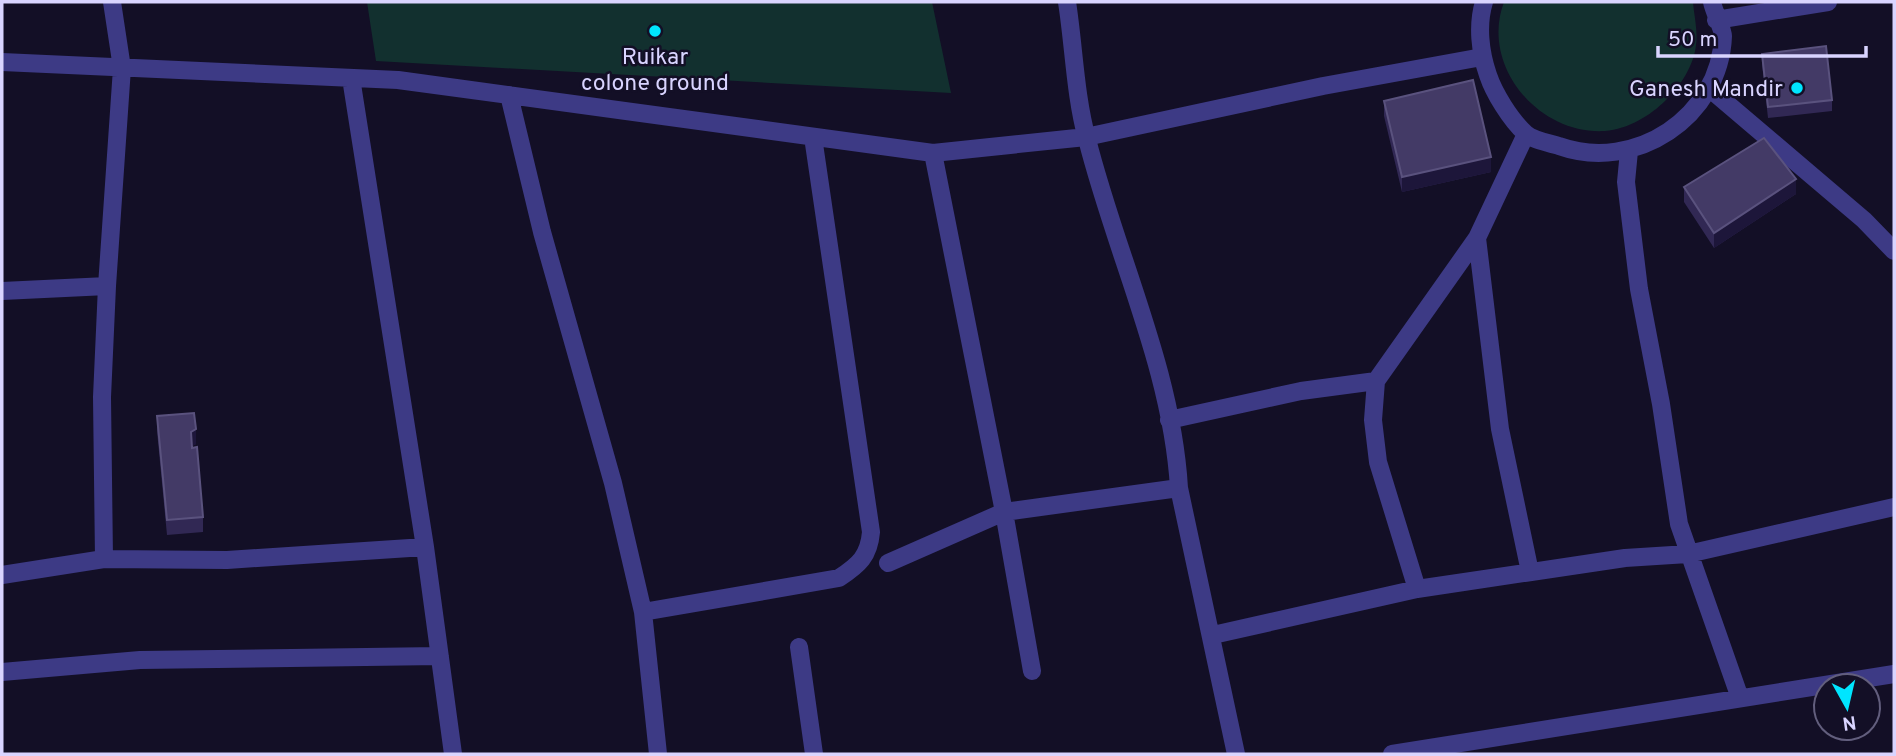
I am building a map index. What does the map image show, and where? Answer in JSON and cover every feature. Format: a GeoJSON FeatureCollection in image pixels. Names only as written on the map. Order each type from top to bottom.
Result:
{"type":"FeatureCollection","features":[{"type":"Feature","properties":{"kind":"street"},"geometry":{"type":"LineString","coordinates":[[104,559],[102,397],[122,68],[112,2]]}},
{"type":"Feature","properties":{"kind":"street"},"geometry":{"type":"LineString","coordinates":[[1067,2],[1086,137],[1135,288],[1177,449],[1179,488],[1213,635],[1236,754]]}},
{"type":"Feature","properties":{"kind":"street"},"geometry":{"type":"LineString","coordinates":[[1484,2],[1480,16],[1482,57],[1492,86],[1526,134],[1564,148],[1596,153],[1629,150],[1660,139],[1688,118],[1710,89],[1720,61],[1724,33],[1714,11],[1828,2]]}},
{"type":"Feature","properties":{"kind":"street"},"geometry":{"type":"LineString","coordinates":[[2,62],[398,80],[933,153],[1086,137],[1323,86],[1482,57]]}},
{"type":"Feature","properties":{"kind":"street"},"geometry":{"type":"LineString","coordinates":[[351,78],[425,547],[453,754]]}},
{"type":"Feature","properties":{"kind":"street"},"geometry":{"type":"LineString","coordinates":[[1710,89],[1864,220],[1894,251]]}},
{"type":"Feature","properties":{"kind":"street"},"geometry":{"type":"LineString","coordinates":[[509,95],[542,232],[613,483],[643,612],[659,754]]}},
{"type":"Feature","properties":{"kind":"street"},"geometry":{"type":"LineString","coordinates":[[1418,589],[1378,462],[1373,420],[1376,381],[1477,237],[1526,134]]}},
{"type":"Feature","properties":{"kind":"street"},"geometry":{"type":"LineString","coordinates":[[643,612],[839,578],[859,566],[870,549],[872,532],[813,137]]}},
{"type":"Feature","properties":{"kind":"street"},"geometry":{"type":"LineString","coordinates":[[1629,150],[1626,182],[1639,289],[1661,404],[1679,524],[1741,698]]}},
{"type":"Feature","properties":{"kind":"street"},"geometry":{"type":"LineString","coordinates":[[933,153],[1004,512],[1032,671]]}},
{"type":"Feature","properties":{"kind":"street"},"geometry":{"type":"LineString","coordinates":[[1477,237],[1500,429],[1530,572]]}},
{"type":"Feature","properties":{"kind":"street"},"geometry":{"type":"LineString","coordinates":[[2,291],[107,286]]}},
{"type":"Feature","properties":{"kind":"street"},"geometry":{"type":"LineString","coordinates":[[1169,419],[1301,391],[1376,381]]}},
{"type":"Feature","properties":{"kind":"street"},"geometry":{"type":"LineString","coordinates":[[888,563],[1004,512],[1179,488]]}},
{"type":"Feature","properties":{"kind":"street"},"geometry":{"type":"LineString","coordinates":[[1213,635],[1418,589],[1625,558],[1688,554],[1894,507]]}},
{"type":"Feature","properties":{"kind":"street"},"geometry":{"type":"LineString","coordinates":[[2,575],[104,559],[227,560],[425,547]]}},
{"type":"Feature","properties":{"kind":"street"},"geometry":{"type":"LineString","coordinates":[[799,648],[814,754]]}},
{"type":"Feature","properties":{"kind":"street"},"geometry":{"type":"LineString","coordinates":[[2,672],[140,660],[440,656]]}},
{"type":"Feature","properties":{"kind":"street"},"geometry":{"type":"LineString","coordinates":[[1392,754],[1894,674]]}},
{"type":"Feature","properties":{"kind":"green space","name":"Ruikar colone ground"},"geometry":{"type":"Polygon","coordinates":[[[367,2],[932,2],[951,93],[376,61],[367,2]]]}},
{"type":"Feature","properties":{"kind":"green space"},"geometry":{"type":"Polygon","coordinates":[[[1504,2],[1693,2],[1697,34],[1695,53],[1686,75],[1676,89],[1646,116],[1614,130],[1580,129],[1537,109],[1520,92],[1508,72],[1500,49],[1499,26],[1504,2]]]}},
{"type":"Feature","properties":{"kind":"building","name":"Ganesh Mandir"},"geometry":{"type":"Polygon","coordinates":[[[1826,46],[1832,100],[1768,107],[1762,54],[1826,46]]]}},
{"type":"Feature","properties":{"kind":"building"},"geometry":{"type":"Polygon","coordinates":[[[1473,80],[1491,157],[1402,177],[1384,101],[1473,80]]]}},
{"type":"Feature","properties":{"kind":"building"},"geometry":{"type":"Polygon","coordinates":[[[1764,138],[1796,179],[1714,233],[1684,187],[1764,138]]]}},
{"type":"Feature","properties":{"kind":"building"},"geometry":{"type":"Polygon","coordinates":[[[194,413],[196,429],[191,432],[192,448],[197,447],[203,517],[167,520],[157,416],[194,413]]]}},
{"type":"Feature","properties":{"kind":"place","name":"Ruikar colone ground"},"geometry":{"type":"Point","coordinates":[655,31]}},
{"type":"Feature","properties":{"kind":"place","name":"Ganesh Mandir"},"geometry":{"type":"Point","coordinates":[1797,88]}}]}
